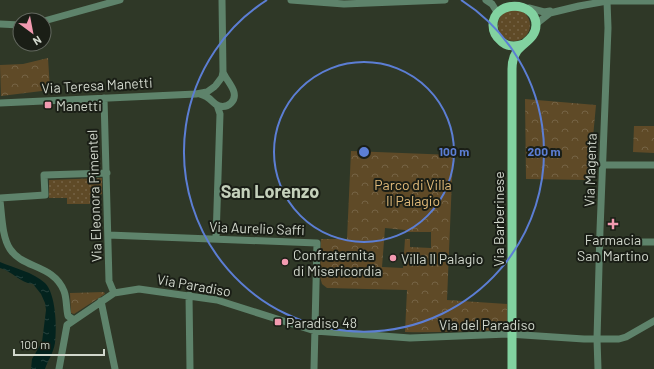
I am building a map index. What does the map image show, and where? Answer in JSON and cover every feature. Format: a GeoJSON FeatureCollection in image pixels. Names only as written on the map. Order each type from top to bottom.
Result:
{"type":"FeatureCollection","features":[{"type":"Feature","properties":{"kind":"main road"},"geometry":{"type":"LineString","coordinates":[[502,6],[513,3],[523,4],[534,15],[536,24]]}},
{"type":"Feature","properties":{"kind":"main road","name":"Via Barberinese"},"geometry":{"type":"LineString","coordinates":[[502,6],[493,20],[493,28],[496,36],[502,42],[512,69]]}},
{"type":"Feature","properties":{"kind":"main road","name":"Via Barberinese"},"geometry":{"type":"LineString","coordinates":[[512,369],[512,69],[515,55],[532,37],[536,24]]}},
{"type":"Feature","properties":{"kind":"main road"},"geometry":{"type":"LineString","coordinates":[[502,42],[511,46],[524,44]]}},
{"type":"Feature","properties":{"kind":"street"},"geometry":{"type":"LineString","coordinates":[[52,18],[104,2],[120,0]]}},
{"type":"Feature","properties":{"kind":"street"},"geometry":{"type":"LineString","coordinates":[[216,239],[220,114],[211,92],[222,77],[223,72],[222,0]]}},
{"type":"Feature","properties":{"kind":"street"},"geometry":{"type":"LineString","coordinates":[[291,0],[344,4],[445,0]]}},
{"type":"Feature","properties":{"kind":"street"},"geometry":{"type":"LineString","coordinates":[[486,0],[492,4],[502,6]]}},
{"type":"Feature","properties":{"kind":"street"},"geometry":{"type":"LineString","coordinates":[[523,4],[544,12],[607,1],[654,2]]}},
{"type":"Feature","properties":{"kind":"street","name":"Via Magenta"},"geometry":{"type":"LineString","coordinates":[[598,369],[597,339],[608,28],[607,1]]}},
{"type":"Feature","properties":{"kind":"street"},"geometry":{"type":"LineString","coordinates":[[536,24],[545,16],[556,11]]}},
{"type":"Feature","properties":{"kind":"street"},"geometry":{"type":"LineString","coordinates":[[0,24],[12,25]]}},
{"type":"Feature","properties":{"kind":"street"},"geometry":{"type":"LineString","coordinates":[[220,114],[234,98],[234,92],[223,72]]}},
{"type":"Feature","properties":{"kind":"street","name":"Via Teresa Manetti"},"geometry":{"type":"LineString","coordinates":[[0,103],[196,94],[207,92],[215,86],[224,83],[230,85]]}},
{"type":"Feature","properties":{"kind":"street","name":"Via Teresa Manetti"},"geometry":{"type":"LineString","coordinates":[[196,94],[205,96],[215,103],[226,106]]}},
{"type":"Feature","properties":{"kind":"street","name":"Via Eleonora Pimentel"},"geometry":{"type":"LineString","coordinates":[[104,98],[109,282],[114,293]]}},
{"type":"Feature","properties":{"kind":"street"},"geometry":{"type":"LineString","coordinates":[[603,165],[654,165]]}},
{"type":"Feature","properties":{"kind":"street"},"geometry":{"type":"LineString","coordinates":[[0,198],[45,195],[44,175],[106,173]]}},
{"type":"Feature","properties":{"kind":"street"},"geometry":{"type":"LineString","coordinates":[[0,201],[6,238],[9,247],[20,258],[42,268],[54,276],[65,293],[68,316],[74,320],[66,327],[59,369]]}},
{"type":"Feature","properties":{"kind":"street","name":"Via Aurelio Saffi"},"geometry":{"type":"LineString","coordinates":[[108,235],[316,243],[315,331]]}},
{"type":"Feature","properties":{"kind":"street"},"geometry":{"type":"LineString","coordinates":[[600,242],[654,242]]}},
{"type":"Feature","properties":{"kind":"street","name":"Via Paradiso"},"geometry":{"type":"LineString","coordinates":[[74,320],[114,293],[139,289],[217,300],[315,331]]}},
{"type":"Feature","properties":{"kind":"street"},"geometry":{"type":"LineString","coordinates":[[189,295],[190,369]]}},
{"type":"Feature","properties":{"kind":"street"},"geometry":{"type":"LineString","coordinates":[[101,301],[115,369]]}},
{"type":"Feature","properties":{"kind":"street","name":"Via del Paradiso"},"geometry":{"type":"LineString","coordinates":[[315,331],[410,338],[512,334],[617,339],[623,338],[654,321]]}},
{"type":"Feature","properties":{"kind":"street"},"geometry":{"type":"LineString","coordinates":[[314,369],[315,331]]}},
{"type":"Feature","properties":{"kind":"green space"},"geometry":{"type":"Polygon","coordinates":[[[514,9],[523,12],[527,16],[530,25],[527,34],[523,38],[514,41],[505,38],[501,34],[498,25],[501,16],[505,12],[514,9]]]}},
{"type":"Feature","properties":{"kind":"green space"},"geometry":{"type":"Polygon","coordinates":[[[48,58],[50,90],[1,96],[0,65],[23,64],[48,58]]]}},
{"type":"Feature","properties":{"kind":"green space"},"geometry":{"type":"Polygon","coordinates":[[[525,99],[596,105],[589,180],[526,179],[525,99]]]}},
{"type":"Feature","properties":{"kind":"green space"},"geometry":{"type":"Polygon","coordinates":[[[634,126],[654,126],[654,153],[633,152],[634,126]]]}},
{"type":"Feature","properties":{"kind":"green space","name":"Parco di Villa Il Palagio"},"geometry":{"type":"Polygon","coordinates":[[[351,151],[453,155],[447,300],[507,304],[507,331],[405,332],[407,290],[327,288],[322,284],[320,277],[321,239],[347,239],[351,151]],[[385,228],[382,267],[403,268],[405,239],[410,239],[410,247],[431,248],[431,232],[405,232],[405,230],[385,228]]]}},
{"type":"Feature","properties":{"kind":"green space"},"geometry":{"type":"Polygon","coordinates":[[[102,178],[102,194],[90,197],[90,204],[67,204],[67,198],[49,198],[49,180],[102,178]]]}},
{"type":"Feature","properties":{"kind":"green space"},"geometry":{"type":"Polygon","coordinates":[[[104,292],[105,294],[74,314],[71,313],[70,293],[104,292]]]}},
{"type":"Feature","properties":{"kind":"water"},"geometry":{"type":"Polygon","coordinates":[[[0,262],[35,276],[49,288],[54,303],[56,337],[53,350],[45,369],[31,369],[32,359],[42,342],[46,310],[45,303],[41,294],[33,284],[24,282],[0,268],[0,262]]]}},
{"type":"Feature","properties":{"kind":"place","name":"Manetti"},"geometry":{"type":"Point","coordinates":[48,105]}},
{"type":"Feature","properties":{"kind":"place","name":"Farmacia San Martino"},"geometry":{"type":"Point","coordinates":[613,224]}},
{"type":"Feature","properties":{"kind":"place","name":"Villa Il Palagio"},"geometry":{"type":"Point","coordinates":[393,258]}},
{"type":"Feature","properties":{"kind":"place","name":"Confraternita di Misericordia"},"geometry":{"type":"Point","coordinates":[285,262]}},
{"type":"Feature","properties":{"kind":"place","name":"Paradiso 48"},"geometry":{"type":"Point","coordinates":[278,322]}},
{"type":"Feature","properties":{"kind":"district","name":"San Lorenzo"},"geometry":{"type":"Point","coordinates":[270,191]}}]}
